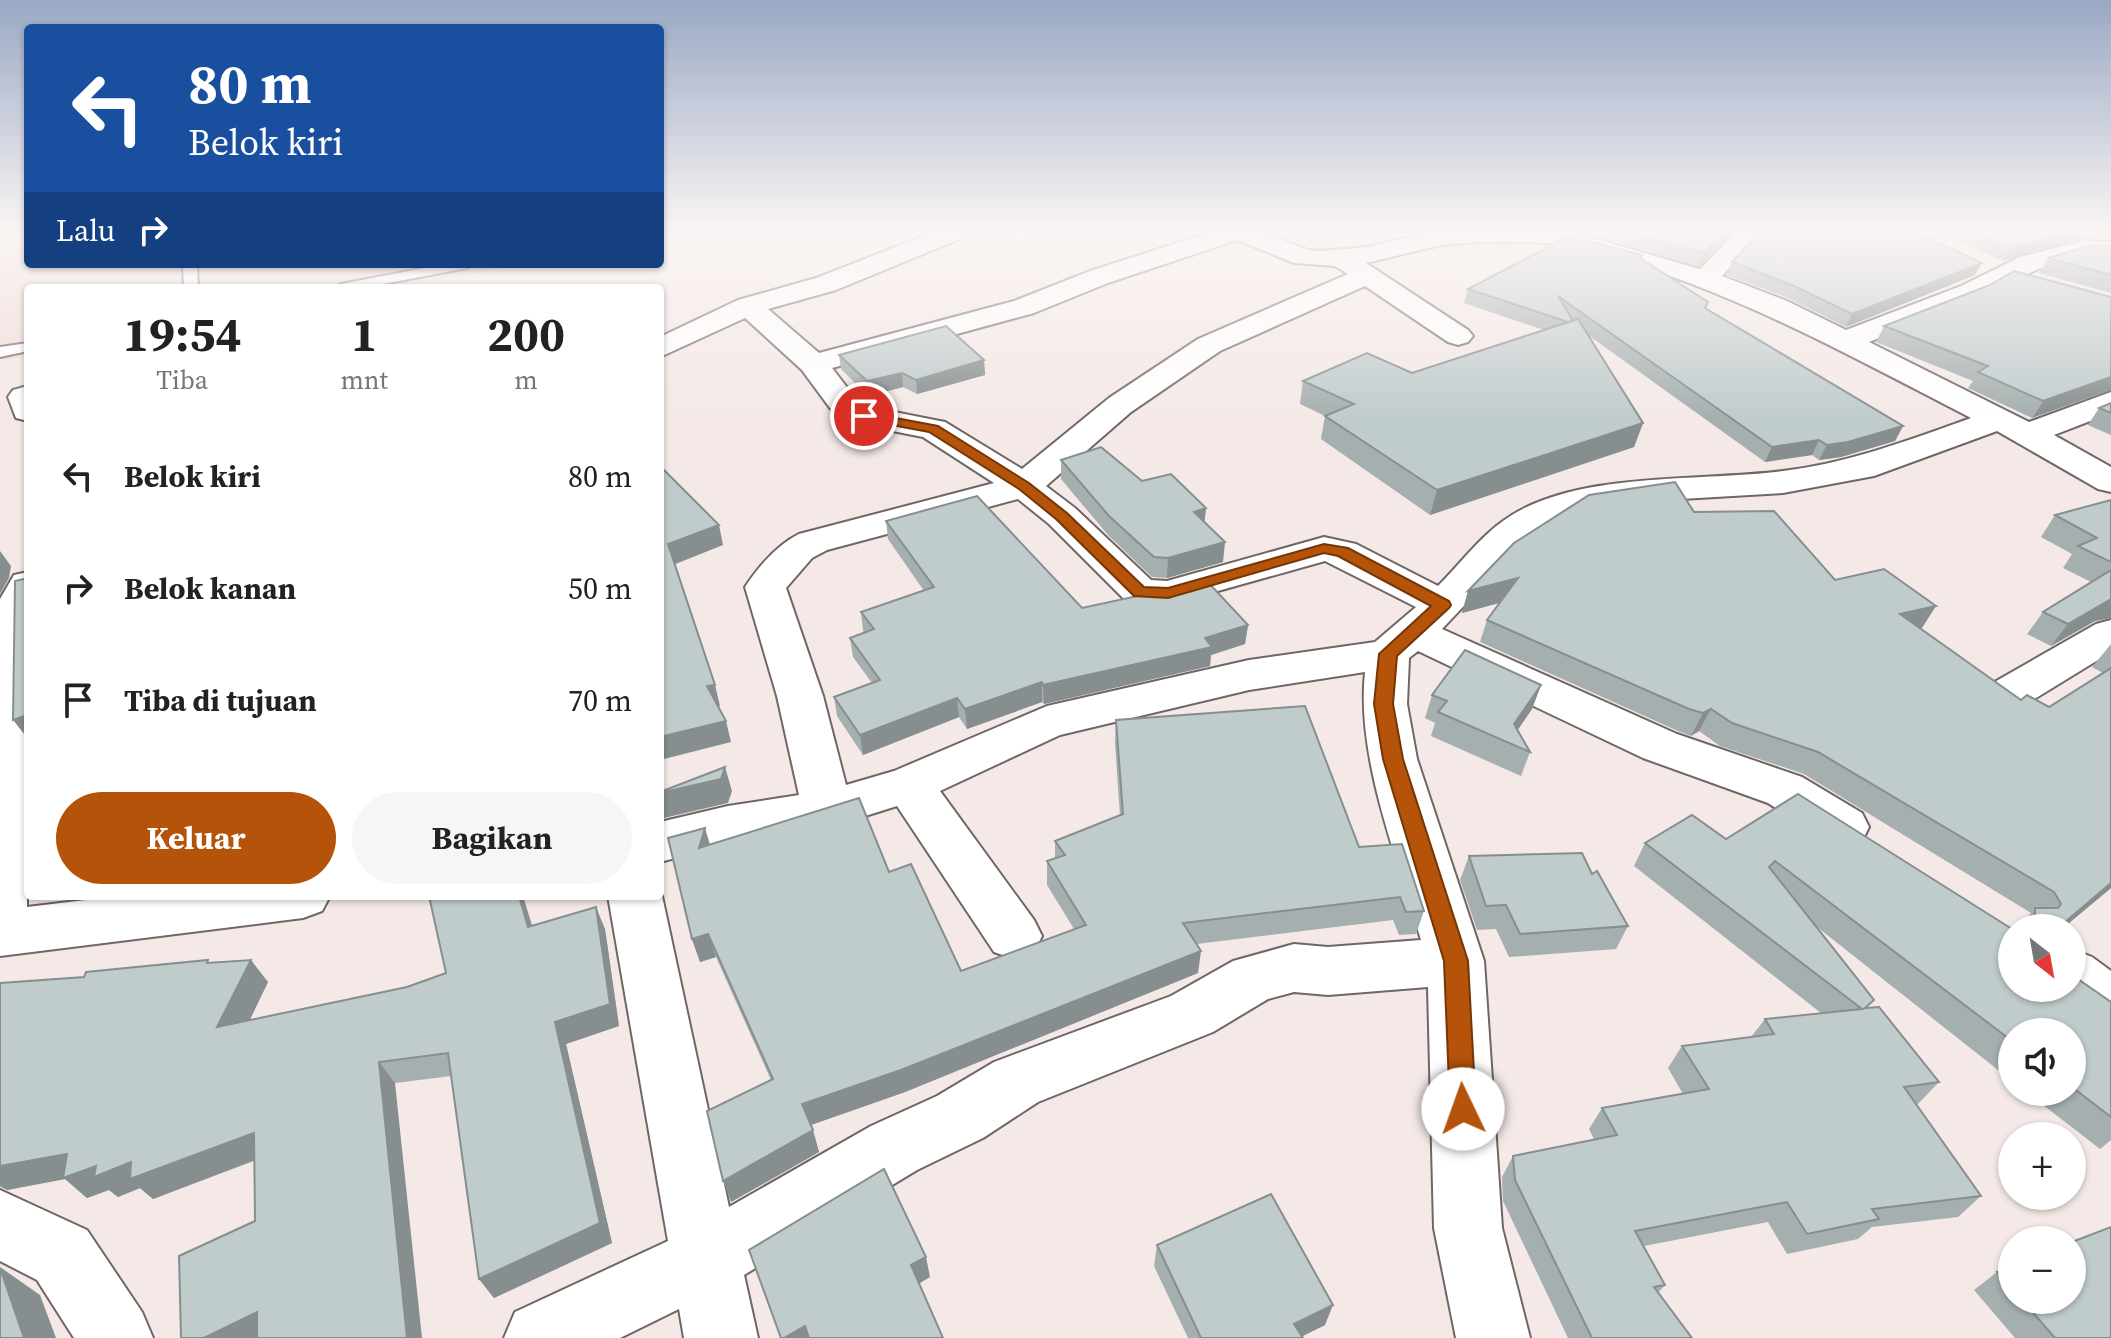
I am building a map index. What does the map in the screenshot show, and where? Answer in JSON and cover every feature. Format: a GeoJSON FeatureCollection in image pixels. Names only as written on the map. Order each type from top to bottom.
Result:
{"type":"FeatureCollection","features":[{"type":"Feature","properties":{"kind":"street"},"geometry":{"type":"LineString","coordinates":[[664,346],[748,306],[785,295]]}},
{"type":"Feature","properties":{"kind":"street"},"geometry":{"type":"LineString","coordinates":[[813,364],[1024,307],[1053,295]]}},
{"type":"Feature","properties":{"kind":"street"},"geometry":{"type":"LineString","coordinates":[[827,809],[800,696],[765,587],[798,550],[813,542],[1024,486],[1120,405],[1209,345],[1302,295]]}},
{"type":"Feature","properties":{"kind":"street"},"geometry":{"type":"LineString","coordinates":[[1396,295],[1458,336]]}},
{"type":"Feature","properties":{"kind":"street"},"geometry":{"type":"LineString","coordinates":[[1747,295],[1777,307],[2013,427],[2111,481]]}},
{"type":"Feature","properties":{"kind":"street"},"geometry":{"type":"LineString","coordinates":[[1843,342],[1962,295]]}},
{"type":"Feature","properties":{"kind":"street"},"geometry":{"type":"LineString","coordinates":[[748,306],[813,364],[841,401],[864,416],[933,429],[1024,486],[1062,516],[1140,592],[1168,593],[1324,549],[1342,552],[1415,630],[1660,746],[1785,790],[1879,849]]}},
{"type":"Feature","properties":{"kind":"street"},"geometry":{"type":"LineString","coordinates":[[1493,1338],[1468,1228],[1456,961],[1393,759],[1384,704],[1415,630],[1516,529],[1560,506],[1647,490],[1783,482],[1874,465],[2111,402]]}},
{"type":"Feature","properties":{"kind":"street"},"geometry":{"type":"LineString","coordinates":[[0,907],[21,797],[24,693],[18,604]]}},
{"type":"Feature","properties":{"kind":"street"},"geometry":{"type":"LineString","coordinates":[[664,841],[728,825],[827,809],[909,785],[1047,722],[1249,675],[1415,630]]}},
{"type":"Feature","properties":{"kind":"street"},"geometry":{"type":"LineString","coordinates":[[2007,695],[2111,633]]}},
{"type":"Feature","properties":{"kind":"street"},"geometry":{"type":"LineString","coordinates":[[909,785],[1014,936]]}},
{"type":"Feature","properties":{"kind":"street"},"geometry":{"type":"LineString","coordinates":[[0,933],[270,900]]}},
{"type":"Feature","properties":{"kind":"street"},"geometry":{"type":"LineString","coordinates":[[636,900],[721,1338]]}},
{"type":"Feature","properties":{"kind":"street"},"geometry":{"type":"LineString","coordinates":[[541,1338],[704,1260],[894,1148],[960,1117],[1016,1082],[1192,1014],[1253,978],[1294,968],[1328,971],[1456,961]]}},
{"type":"Feature","properties":{"kind":"street"},"geometry":{"type":"LineString","coordinates":[[2086,985],[2111,1005]]}},
{"type":"Feature","properties":{"kind":"street"},"geometry":{"type":"LineString","coordinates":[[0,1224],[62,1255],[116,1338]]}},
{"type":"Feature","properties":{"kind":"lane"},"geometry":{"type":"LineString","coordinates":[[0,352],[24,348]]}},
{"type":"Feature","properties":{"kind":"shaded area"},"geometry":{"type":"Polygon","coordinates":[[[0,295],[24,295],[24,357],[0,361],[0,295]]]}},
{"type":"Feature","properties":{"kind":"building"},"geometry":{"type":"Polygon","coordinates":[[[1488,295],[1698,295],[1708,302],[1705,308],[1903,426],[1848,442],[1827,445],[1819,440],[1772,447],[1558,296],[1573,321],[1488,295]]]}},
{"type":"Feature","properties":{"kind":"building"},"geometry":{"type":"Polygon","coordinates":[[[1814,295],[1899,295],[1852,314],[1814,295]]]}},
{"type":"Feature","properties":{"kind":"building"},"geometry":{"type":"Polygon","coordinates":[[[1963,295],[2105,295],[2111,297],[2111,377],[2043,401],[1978,372],[1988,366],[1884,326],[1963,295]]]}},
{"type":"Feature","properties":{"kind":"building"},"geometry":{"type":"Polygon","coordinates":[[[1578,319],[1643,423],[1437,490],[1325,416],[1354,404],[1303,381],[1367,353],[1412,373],[1578,319]]]}},
{"type":"Feature","properties":{"kind":"building"},"geometry":{"type":"Polygon","coordinates":[[[946,326],[984,360],[916,380],[902,373],[867,381],[839,355],[946,326]]]}},
{"type":"Feature","properties":{"kind":"building"},"geometry":{"type":"Polygon","coordinates":[[[2111,403],[2111,413],[2099,408],[2111,403]]]}},
{"type":"Feature","properties":{"kind":"building"},"geometry":{"type":"Polygon","coordinates":[[[1101,447],[1142,481],[1171,474],[1206,508],[1194,512],[1225,542],[1168,558],[1154,557],[1109,516],[1061,460],[1101,447]]]}},
{"type":"Feature","properties":{"kind":"building"},"geometry":{"type":"Polygon","coordinates":[[[664,470],[719,525],[668,544],[715,685],[707,686],[726,721],[664,736],[664,470]]]}},
{"type":"Feature","properties":{"kind":"building"},"geometry":{"type":"Polygon","coordinates":[[[1675,482],[1694,512],[1774,511],[1835,580],[1884,569],[1936,606],[1900,614],[2021,700],[2027,695],[2049,707],[2111,668],[2111,883],[2074,914],[2035,914],[2035,908],[2058,908],[2061,904],[2054,892],[1818,752],[1732,723],[1711,709],[1703,713],[1689,709],[1487,620],[1518,578],[1468,591],[1514,543],[1589,495],[1675,482]]]}},
{"type":"Feature","properties":{"kind":"building"},"geometry":{"type":"Polygon","coordinates":[[[977,496],[1082,608],[1207,581],[1248,625],[1205,638],[1212,647],[1043,685],[1042,682],[965,709],[957,698],[860,735],[834,697],[880,680],[850,638],[874,629],[861,612],[934,587],[886,521],[977,496]]]}},
{"type":"Feature","properties":{"kind":"building"},"geometry":{"type":"Polygon","coordinates":[[[2111,500],[2111,562],[2078,546],[2097,538],[2055,515],[2111,500]]]}},
{"type":"Feature","properties":{"kind":"building"},"geometry":{"type":"Polygon","coordinates":[[[2111,570],[2111,599],[2068,624],[2043,612],[2111,570]]]}},
{"type":"Feature","properties":{"kind":"building"},"geometry":{"type":"Polygon","coordinates":[[[24,579],[24,716],[13,720],[15,581],[24,579]]]}},
{"type":"Feature","properties":{"kind":"building"},"geometry":{"type":"Polygon","coordinates":[[[1465,650],[1541,685],[1514,724],[1530,752],[1438,712],[1447,701],[1432,695],[1465,650]]]}},
{"type":"Feature","properties":{"kind":"building"},"geometry":{"type":"Polygon","coordinates":[[[1305,706],[1359,847],[1402,844],[1424,911],[1406,912],[1400,897],[1183,923],[1201,951],[901,1070],[802,1104],[813,1130],[723,1181],[707,1111],[773,1079],[708,934],[692,939],[668,838],[705,828],[699,848],[859,798],[889,872],[911,864],[961,971],[1086,925],[1047,861],[1065,855],[1055,841],[1123,814],[1116,720],[1305,706]]]}},
{"type":"Feature","properties":{"kind":"building"},"geometry":{"type":"Polygon","coordinates":[[[725,767],[721,779],[664,790],[725,767]]]}},
{"type":"Feature","properties":{"kind":"building"},"geometry":{"type":"Polygon","coordinates":[[[1798,794],[1998,920],[1998,1002],[2086,1002],[2086,985],[2111,1002],[2111,1117],[2086,1098],[2086,1018],[1998,1018],[1998,1030],[1775,861],[1769,867],[1874,1000],[1865,1008],[1879,1007],[1939,1082],[1904,1087],[1981,1196],[1872,1209],[1879,1219],[1807,1234],[1787,1202],[1635,1231],[1665,1285],[1654,1287],[1692,1338],[1592,1338],[1515,1180],[1513,1156],[1617,1135],[1602,1108],[1709,1089],[1682,1046],[1774,1034],[1765,1019],[1862,1009],[1645,843],[1692,815],[1726,839],[1798,794]]]}},
{"type":"Feature","properties":{"kind":"building"},"geometry":{"type":"Polygon","coordinates":[[[1582,853],[1592,874],[1597,871],[1628,926],[1520,934],[1506,905],[1486,906],[1469,856],[1582,853]]]}},
{"type":"Feature","properties":{"kind":"building"},"geometry":{"type":"Polygon","coordinates":[[[430,900],[520,900],[528,927],[596,907],[610,1004],[555,1022],[600,1223],[479,1279],[448,1053],[379,1062],[407,1338],[257,1338],[257,1312],[204,1338],[181,1338],[179,1256],[255,1221],[254,1133],[130,1179],[131,1162],[94,1177],[96,1166],[63,1178],[67,1154],[0,1166],[0,983],[84,977],[86,972],[208,960],[207,963],[251,960],[217,1027],[407,987],[446,973],[430,900]]]}},
{"type":"Feature","properties":{"kind":"building"},"geometry":{"type":"Polygon","coordinates":[[[884,1169],[926,1257],[911,1265],[943,1338],[809,1338],[805,1326],[781,1338],[749,1250],[884,1169]]]}},
{"type":"Feature","properties":{"kind":"building"},"geometry":{"type":"Polygon","coordinates":[[[1271,1194],[1333,1305],[1294,1324],[1303,1338],[1201,1338],[1157,1245],[1271,1194]]]}},
{"type":"Feature","properties":{"kind":"building"},"geometry":{"type":"Polygon","coordinates":[[[2111,1227],[2111,1338],[2055,1338],[2034,1314],[2086,1314],[2086,1237],[2111,1227]]]}},
{"type":"Feature","properties":{"kind":"building"},"geometry":{"type":"Polygon","coordinates":[[[0,1268],[24,1338],[0,1338],[0,1268]]]}},
{"type":"Feature","properties":{"kind":"route"},"geometry":{"type":"LineString","coordinates":[[864,416],[933,429],[1024,486],[1062,516],[1140,592],[1153,595],[1168,593],[1324,549],[1342,552],[1443,605],[1388,654],[1384,704],[1393,759],[1456,961],[1463,1109]]}}]}
